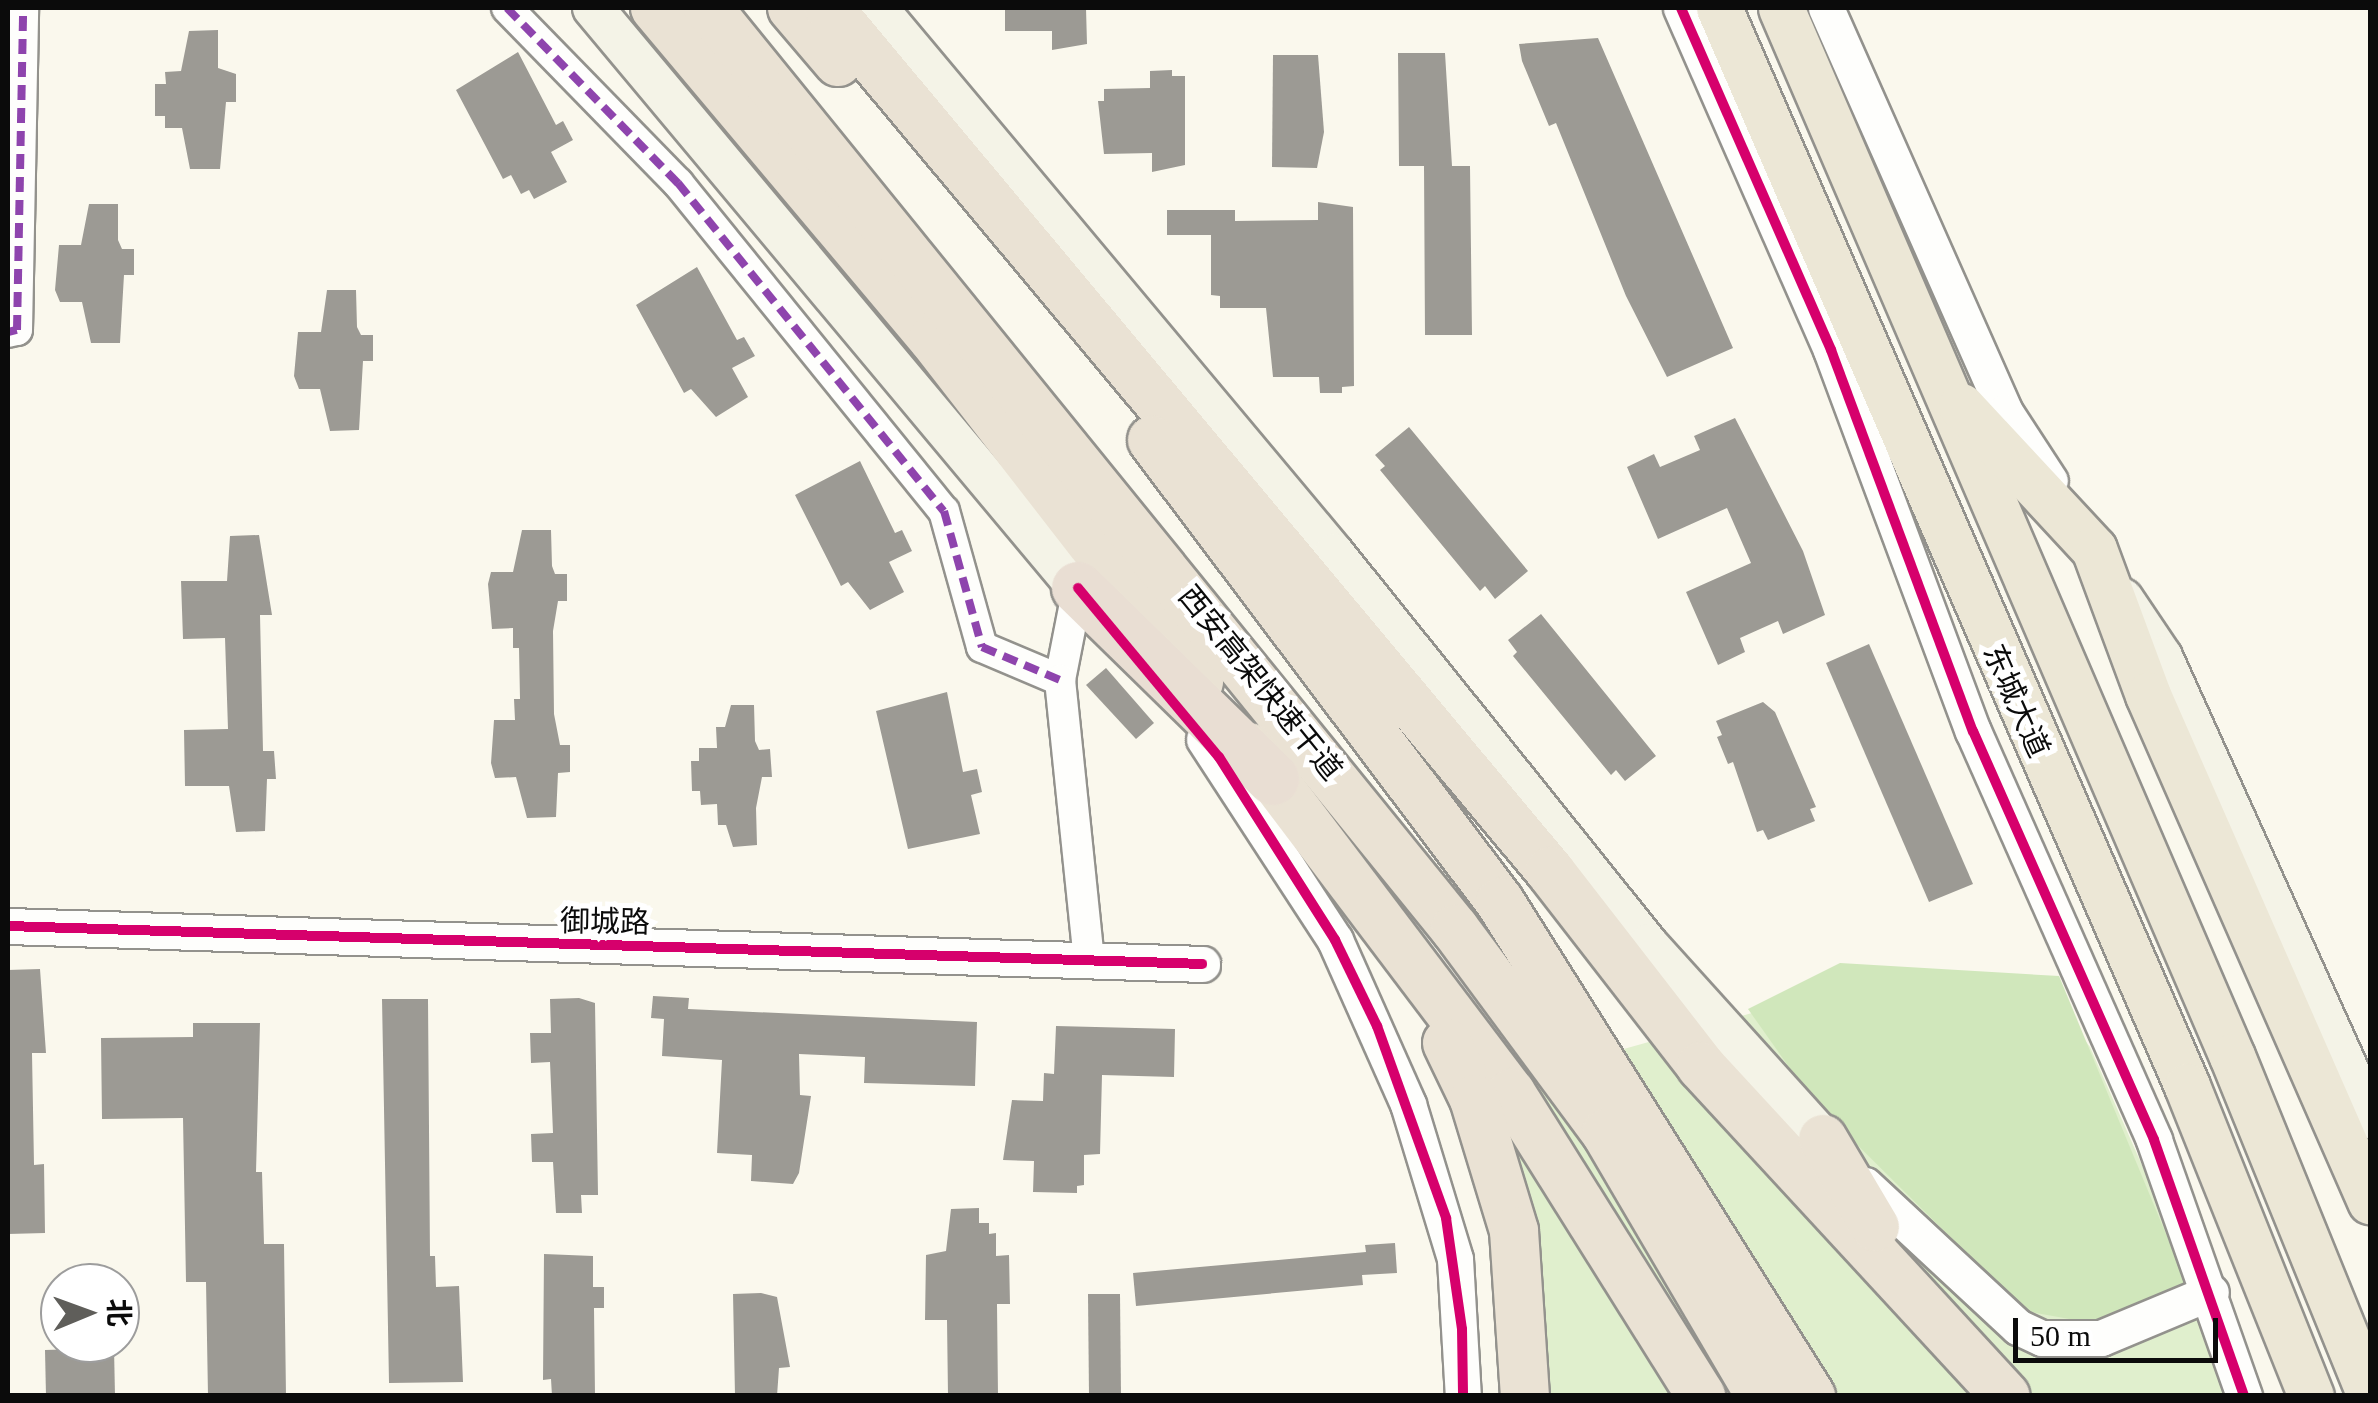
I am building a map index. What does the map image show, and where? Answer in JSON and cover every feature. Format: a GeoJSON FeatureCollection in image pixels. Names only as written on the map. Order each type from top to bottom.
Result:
{"type":"FeatureCollection","features":[{"type":"Feature","properties":{"kind":"highway"},"geometry":{"type":"LineString","coordinates":[[655,8],[934,339],[1511,1093],[1701,1396]]}},
{"type":"Feature","properties":{"kind":"highway","name":"西安高架快速干道"},"geometry":{"type":"LineString","coordinates":[[708,8],[1455,929],[1606,1133],[1760,1396]]}},
{"type":"Feature","properties":{"kind":"highway","name":"西安高架快速干道"},"geometry":{"type":"LineString","coordinates":[[792,8],[1117,393],[1500,902],[1812,1396]]}},
{"type":"Feature","properties":{"kind":"highway"},"geometry":{"type":"LineString","coordinates":[[829,8],[1550,871],[1701,1066],[1924,1312],[2006,1396]]}},
{"type":"Feature","properties":{"kind":"highway"},"geometry":{"type":"LineString","coordinates":[[1078,588],[1273,778]]}},
{"type":"Feature","properties":{"kind":"highway"},"geometry":{"type":"LineString","coordinates":[[1397,942],[1474,1099],[1514,1231],[1525,1396]]}},
{"type":"Feature","properties":{"kind":"highway"},"geometry":{"type":"LineString","coordinates":[[1823,1139],[1924,1312],[1980,1396]]}},
{"type":"Feature","properties":{"kind":"main road"},"geometry":{"type":"LineString","coordinates":[[593,8],[1078,588]]}},
{"type":"Feature","properties":{"kind":"main road"},"geometry":{"type":"LineString","coordinates":[[877,8],[1334,554],[1648,945],[1823,1139]]}},
{"type":"Feature","properties":{"kind":"main road","name":"东城大道"},"geometry":{"type":"LineString","coordinates":[[1718,8],[2002,672],[2187,1086],[2311,1396]]}},
{"type":"Feature","properties":{"kind":"main road","name":"东城大道"},"geometry":{"type":"LineString","coordinates":[[1781,8],[2370,1396]]}},
{"type":"Feature","properties":{"kind":"main road"},"geometry":{"type":"LineString","coordinates":[[1940,383],[2098,559],[2162,657],[2370,1118]]}},
{"type":"Feature","properties":{"kind":"main road"},"geometry":{"type":"LineString","coordinates":[[2098,559],[2148,694],[2370,1200]]}},
{"type":"Feature","properties":{"kind":"street"},"geometry":{"type":"LineString","coordinates":[[8,332],[17,330],[23,8]]}},
{"type":"Feature","properties":{"kind":"street"},"geometry":{"type":"LineString","coordinates":[[507,8],[678,183],[944,512],[982,647],[1060,680]]}},
{"type":"Feature","properties":{"kind":"street"},"geometry":{"type":"LineString","coordinates":[[1681,8],[1832,350],[1973,731],[2154,1140],[2211,1292],[2244,1396]]}},
{"type":"Feature","properties":{"kind":"street"},"geometry":{"type":"LineString","coordinates":[[1826,8],[2005,412],[2098,559]]}},
{"type":"Feature","properties":{"kind":"street"},"geometry":{"type":"LineString","coordinates":[[1078,588],[1060,680],[1090,959]]}},
{"type":"Feature","properties":{"kind":"street"},"geometry":{"type":"LineString","coordinates":[[1078,588],[1219,756],[1335,940],[1377,1026],[1446,1218],[1462,1329],[1464,1396]]}},
{"type":"Feature","properties":{"kind":"street","name":"御城路"},"geometry":{"type":"LineString","coordinates":[[8,926],[1202,964]]}},
{"type":"Feature","properties":{"kind":"street"},"geometry":{"type":"LineString","coordinates":[[1823,1139],[1888,1210],[2030,1334],[2086,1341],[2211,1292]]}},
{"type":"Feature","properties":{"kind":"green space"},"geometry":{"type":"Polygon","coordinates":[[[1840,963],[2059,976],[2190,1292],[2108,1326],[2025,1311],[1813,1101],[1748,1009],[1840,963]]]}},
{"type":"Feature","properties":{"kind":"green space"},"geometry":{"type":"Polygon","coordinates":[[[2058,1004],[2090,1047],[2243,1395],[1525,1395],[1492,1086],[1752,1013],[2058,1004]]]}},
{"type":"Feature","properties":{"kind":"building"},"geometry":{"type":"Polygon","coordinates":[[[1005,8],[1086,8],[1087,44],[1052,50],[1052,31],[1005,31],[1005,8]]]}},
{"type":"Feature","properties":{"kind":"building"},"geometry":{"type":"Polygon","coordinates":[[[218,30],[218,68],[236,74],[236,102],[226,102],[220,169],[190,169],[182,128],[165,128],[165,116],[155,116],[155,84],[166,84],[165,72],[181,71],[189,31],[218,30]]]}},
{"type":"Feature","properties":{"kind":"building"},"geometry":{"type":"Polygon","coordinates":[[[1598,38],[1733,348],[1667,377],[1626,296],[1556,123],[1549,126],[1522,61],[1519,44],[1598,38]]]}},
{"type":"Feature","properties":{"kind":"building"},"geometry":{"type":"Polygon","coordinates":[[[518,52],[556,125],[563,121],[573,140],[551,152],[567,182],[534,199],[529,190],[521,194],[511,175],[503,179],[456,90],[518,52]]]}},
{"type":"Feature","properties":{"kind":"building"},"geometry":{"type":"Polygon","coordinates":[[[1398,53],[1445,53],[1452,166],[1470,166],[1472,335],[1425,335],[1424,166],[1399,166],[1398,53]]]}},
{"type":"Feature","properties":{"kind":"building"},"geometry":{"type":"Polygon","coordinates":[[[1273,55],[1318,55],[1324,132],[1317,168],[1272,167],[1273,55]]]}},
{"type":"Feature","properties":{"kind":"building"},"geometry":{"type":"Polygon","coordinates":[[[1172,70],[1172,76],[1185,76],[1185,165],[1152,172],[1152,153],[1104,154],[1098,101],[1104,101],[1104,89],[1150,88],[1150,71],[1172,70]]]}},
{"type":"Feature","properties":{"kind":"building"},"geometry":{"type":"Polygon","coordinates":[[[1318,202],[1353,207],[1354,386],[1342,387],[1342,393],[1320,393],[1319,377],[1273,377],[1266,308],[1220,308],[1220,296],[1211,295],[1211,235],[1167,235],[1167,210],[1235,210],[1235,221],[1318,220],[1318,202]]]}},
{"type":"Feature","properties":{"kind":"building"},"geometry":{"type":"Polygon","coordinates":[[[89,204],[118,204],[118,240],[122,249],[134,249],[134,275],[124,275],[120,343],[91,343],[82,302],[60,302],[55,290],[59,245],[81,245],[89,204]]]}},
{"type":"Feature","properties":{"kind":"building"},"geometry":{"type":"Polygon","coordinates":[[[697,267],[737,340],[744,337],[755,356],[732,368],[748,397],[716,417],[691,389],[684,393],[636,305],[697,267]]]}},
{"type":"Feature","properties":{"kind":"building"},"geometry":{"type":"Polygon","coordinates":[[[327,290],[356,290],[357,327],[361,335],[373,335],[373,361],[363,361],[359,430],[330,431],[320,389],[299,389],[294,376],[298,332],[321,332],[327,290]]]}},
{"type":"Feature","properties":{"kind":"building"},"geometry":{"type":"Polygon","coordinates":[[[1735,418],[1803,551],[1825,615],[1783,634],[1778,621],[1740,638],[1745,652],[1718,665],[1686,592],[1751,563],[1727,508],[1658,539],[1627,467],[1654,454],[1660,467],[1700,450],[1694,436],[1735,418]]]}},
{"type":"Feature","properties":{"kind":"building"},"geometry":{"type":"Polygon","coordinates":[[[1409,427],[1528,571],[1495,599],[1485,586],[1480,591],[1380,470],[1385,466],[1375,455],[1409,427]]]}},
{"type":"Feature","properties":{"kind":"building"},"geometry":{"type":"Polygon","coordinates":[[[860,461],[895,533],[902,530],[912,551],[889,562],[904,592],[870,610],[848,582],[841,586],[795,495],[860,461]]]}},
{"type":"Feature","properties":{"kind":"building"},"geometry":{"type":"Polygon","coordinates":[[[522,530],[551,530],[552,566],[555,574],[567,574],[567,601],[558,601],[553,631],[554,714],[560,745],[570,745],[570,772],[558,773],[556,817],[527,818],[516,777],[495,778],[491,763],[494,720],[515,720],[514,699],[520,699],[519,648],[513,648],[513,628],[492,629],[488,584],[491,572],[513,572],[522,530]]]}},
{"type":"Feature","properties":{"kind":"building"},"geometry":{"type":"Polygon","coordinates":[[[259,535],[272,615],[260,615],[263,751],[274,751],[276,779],[267,779],[265,831],[236,832],[229,786],[185,786],[184,730],[228,729],[225,638],[183,639],[181,581],[227,581],[230,536],[259,535]]]}},
{"type":"Feature","properties":{"kind":"building"},"geometry":{"type":"Polygon","coordinates":[[[1541,614],[1656,756],[1625,781],[1616,770],[1611,775],[1513,656],[1517,652],[1508,640],[1541,614]]]}},
{"type":"Feature","properties":{"kind":"building"},"geometry":{"type":"Polygon","coordinates":[[[1869,644],[1973,884],[1929,902],[1826,663],[1869,644]]]}},
{"type":"Feature","properties":{"kind":"building"},"geometry":{"type":"Polygon","coordinates":[[[1106,668],[1154,723],[1136,739],[1086,685],[1106,668]]]}},
{"type":"Feature","properties":{"kind":"building"},"geometry":{"type":"Polygon","coordinates":[[[947,692],[963,772],[977,769],[982,792],[971,795],[980,834],[908,849],[876,711],[947,692]]]}},
{"type":"Feature","properties":{"kind":"building"},"geometry":{"type":"Polygon","coordinates":[[[1763,702],[1775,712],[1816,807],[1810,809],[1815,821],[1768,840],[1763,830],[1757,832],[1733,762],[1728,764],[1717,737],[1722,735],[1716,721],[1763,702]]]}},
{"type":"Feature","properties":{"kind":"building"},"geometry":{"type":"Polygon","coordinates":[[[731,705],[754,705],[755,741],[759,750],[770,749],[772,777],[762,777],[756,808],[757,845],[733,847],[726,825],[718,825],[717,804],[701,805],[700,791],[692,791],[691,761],[699,761],[699,748],[717,748],[716,727],[725,727],[731,705]]]}},
{"type":"Feature","properties":{"kind":"building"},"geometry":{"type":"Polygon","coordinates":[[[40,969],[46,1053],[32,1053],[34,1165],[44,1164],[45,1233],[8,1234],[8,970],[40,969]]]}},
{"type":"Feature","properties":{"kind":"building"},"geometry":{"type":"Polygon","coordinates":[[[653,996],[689,998],[688,1009],[977,1022],[975,1086],[864,1083],[865,1057],[799,1054],[800,1095],[811,1096],[799,1173],[793,1184],[751,1181],[752,1155],[717,1153],[722,1060],[662,1056],[664,1019],[651,1018],[653,996]]]}},
{"type":"Feature","properties":{"kind":"building"},"geometry":{"type":"Polygon","coordinates":[[[579,998],[595,1003],[598,1195],[581,1195],[582,1213],[556,1213],[553,1162],[532,1162],[531,1134],[553,1133],[550,1062],[531,1063],[530,1033],[551,1033],[550,999],[579,998]]]}},
{"type":"Feature","properties":{"kind":"building"},"geometry":{"type":"Polygon","coordinates":[[[382,999],[428,999],[430,1256],[435,1256],[436,1287],[459,1286],[463,1382],[389,1383],[382,999]]]}},
{"type":"Feature","properties":{"kind":"building"},"geometry":{"type":"Polygon","coordinates":[[[193,1023],[260,1023],[256,1172],[262,1172],[264,1244],[284,1244],[286,1396],[208,1396],[206,1282],[186,1282],[183,1118],[102,1119],[101,1038],[193,1037],[193,1023]]]}},
{"type":"Feature","properties":{"kind":"building"},"geometry":{"type":"Polygon","coordinates":[[[1056,1026],[1175,1029],[1174,1077],[1102,1075],[1100,1154],[1084,1155],[1084,1185],[1077,1186],[1077,1193],[1033,1192],[1034,1161],[1003,1160],[1012,1100],[1043,1101],[1044,1073],[1054,1074],[1056,1026]]]}},
{"type":"Feature","properties":{"kind":"building"},"geometry":{"type":"Polygon","coordinates":[[[979,1208],[979,1223],[989,1223],[989,1234],[996,1233],[996,1256],[1009,1255],[1010,1304],[997,1304],[998,1396],[948,1396],[947,1320],[925,1320],[926,1255],[946,1251],[951,1209],[979,1208]]]}},
{"type":"Feature","properties":{"kind":"building"},"geometry":{"type":"Polygon","coordinates":[[[1395,1243],[1397,1273],[1362,1275],[1363,1285],[1136,1306],[1133,1273],[1366,1252],[1365,1245],[1395,1243]]]}},
{"type":"Feature","properties":{"kind":"building"},"geometry":{"type":"Polygon","coordinates":[[[544,1254],[593,1256],[593,1287],[604,1287],[604,1308],[594,1308],[595,1396],[552,1396],[551,1379],[543,1380],[544,1254]]]}},
{"type":"Feature","properties":{"kind":"building"},"geometry":{"type":"Polygon","coordinates":[[[733,1294],[777,1297],[790,1367],[779,1368],[777,1396],[735,1396],[733,1294]]]}},
{"type":"Feature","properties":{"kind":"building"},"geometry":{"type":"Polygon","coordinates":[[[1088,1294],[1120,1294],[1121,1396],[1089,1396],[1088,1294]]]}},
{"type":"Feature","properties":{"kind":"building"},"geometry":{"type":"Polygon","coordinates":[[[45,1363],[114,1363],[115,1396],[46,1396],[45,1363]]]}},
{"type":"Feature","properties":{"kind":"marked path"},"geometry":{"type":"LineString","coordinates":[[8,332],[17,330],[23,8]]}},
{"type":"Feature","properties":{"kind":"marked path"},"geometry":{"type":"LineString","coordinates":[[507,8],[678,183],[944,511],[982,647],[1060,680]]}},
{"type":"Feature","properties":{"kind":"cycle path"},"geometry":{"type":"LineString","coordinates":[[1681,8],[1831,350],[1973,731],[2154,1140],[2244,1396]]}},
{"type":"Feature","properties":{"kind":"cycle path"},"geometry":{"type":"LineString","coordinates":[[1078,588],[1219,757],[1335,940],[1377,1026],[1446,1218],[1462,1329],[1463,1396]]}},
{"type":"Feature","properties":{"kind":"cycle path"},"geometry":{"type":"LineString","coordinates":[[8,926],[1202,964]]}}]}
